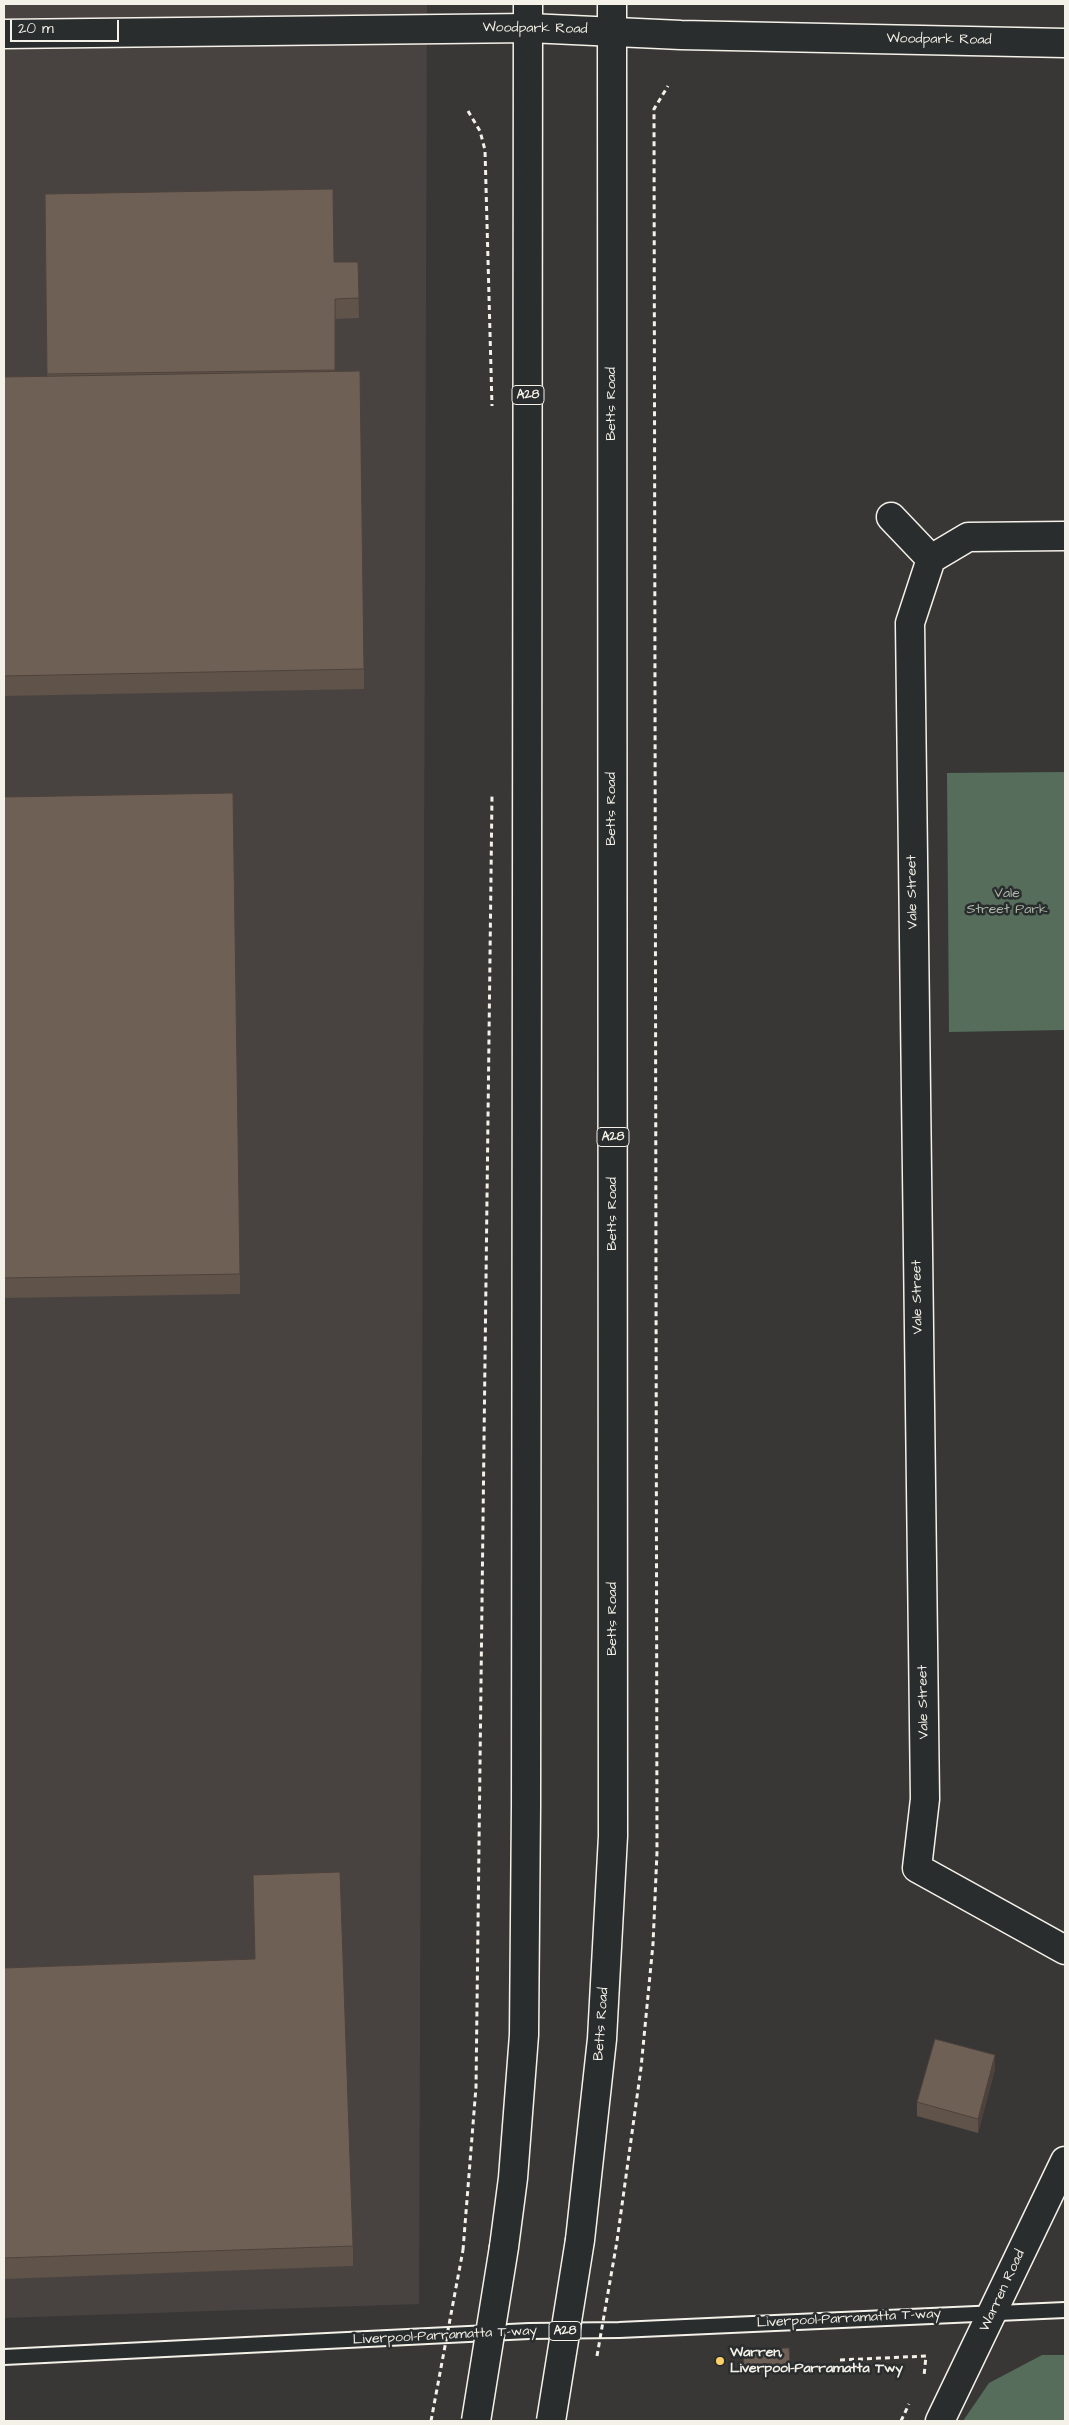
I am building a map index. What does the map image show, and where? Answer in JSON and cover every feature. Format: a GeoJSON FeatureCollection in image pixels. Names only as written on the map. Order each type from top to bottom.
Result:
{"type":"FeatureCollection","features":[{"type":"Feature","properties":{"kind":"main road","name":"Betts Road"},"geometry":{"type":"LineString","coordinates":[[550,2421],[580,2240],[602,2039],[613,1836],[612,4]]}},
{"type":"Feature","properties":{"kind":"main road","name":"Woodpark Road"},"geometry":{"type":"LineString","coordinates":[[4,34],[528,16],[613,32],[1065,43]]}},
{"type":"Feature","properties":{"kind":"main road","name":"A28"},"geometry":{"type":"LineString","coordinates":[[476,2421],[504,2247],[514,2159],[524,2005],[528,16]]}},
{"type":"Feature","properties":{"kind":"main road"},"geometry":{"type":"LineString","coordinates":[[891,517],[931,559],[968,537],[1065,536]]}},
{"type":"Feature","properties":{"kind":"main road","name":"Vale Street"},"geometry":{"type":"LineString","coordinates":[[931,559],[910,623],[925,1799],[917,1868],[1065,1950]]}},
{"type":"Feature","properties":{"kind":"main road","name":"Warren Road"},"geometry":{"type":"LineString","coordinates":[[940,2421],[1065,2162]]}},
{"type":"Feature","properties":{"kind":"lane","name":"Liverpool–Parramatta T-way"},"geometry":{"type":"LineString","coordinates":[[4,2357],[529,2331],[620,2330],[1065,2310]]}},
{"type":"Feature","properties":{"kind":"path"},"geometry":{"type":"LineString","coordinates":[[596,2364],[617,2241],[641,2068],[653,1944],[657,1852],[654,109],[668,86]]}},
{"type":"Feature","properties":{"kind":"path"},"geometry":{"type":"LineString","coordinates":[[468,111],[480,131],[485,150],[492,414]]}},
{"type":"Feature","properties":{"kind":"path"},"geometry":{"type":"LineString","coordinates":[[431,2421],[463,2250],[476,2087],[492,791]]}},
{"type":"Feature","properties":{"kind":"path"},"geometry":{"type":"LineString","coordinates":[[840,2360],[926,2356],[924,2375],[920,2383]]}},
{"type":"Feature","properties":{"kind":"path"},"geometry":{"type":"LineString","coordinates":[[900,2421],[912,2398]]}},
{"type":"Feature","properties":{"kind":"shaded area"},"geometry":{"type":"Polygon","coordinates":[[[4,4],[427,4],[419,2304],[4,2318],[4,4]]]}},
{"type":"Feature","properties":{"kind":"green space","name":"Vale Street Park"},"geometry":{"type":"Polygon","coordinates":[[[1065,772],[1065,1030],[949,1032],[947,773],[1065,772]]]}},
{"type":"Feature","properties":{"kind":"green space"},"geometry":{"type":"Polygon","coordinates":[[[1042,2355],[1065,2355],[1065,2421],[963,2421],[989,2383],[1042,2355]]]}},
{"type":"Feature","properties":{"kind":"building"},"geometry":{"type":"Polygon","coordinates":[[[333,189],[334,262],[358,262],[359,298],[335,299],[335,370],[47,374],[45,194],[333,189]]]}},
{"type":"Feature","properties":{"kind":"building"},"geometry":{"type":"Polygon","coordinates":[[[360,371],[364,669],[4,676],[4,377],[360,371]]]}},
{"type":"Feature","properties":{"kind":"building"},"geometry":{"type":"Polygon","coordinates":[[[233,793],[240,1274],[4,1278],[4,797],[233,793]]]}},
{"type":"Feature","properties":{"kind":"building"},"geometry":{"type":"Polygon","coordinates":[[[340,1872],[353,2246],[4,2258],[4,1968],[255,1959],[253,1875],[340,1872]]]}},
{"type":"Feature","properties":{"kind":"building"},"geometry":{"type":"Polygon","coordinates":[[[935,2039],[995,2055],[978,2119],[917,2102],[935,2039]]]}},
{"type":"Feature","properties":{"kind":"building"},"geometry":{"type":"Polygon","coordinates":[[[789,2348],[790,2364],[744,2367],[743,2350],[789,2348]]]}},
{"type":"Feature","properties":{"kind":"place","name":"Warren, Liverpool-Parramatta Twy"},"geometry":{"type":"Point","coordinates":[720,2361]}}]}
